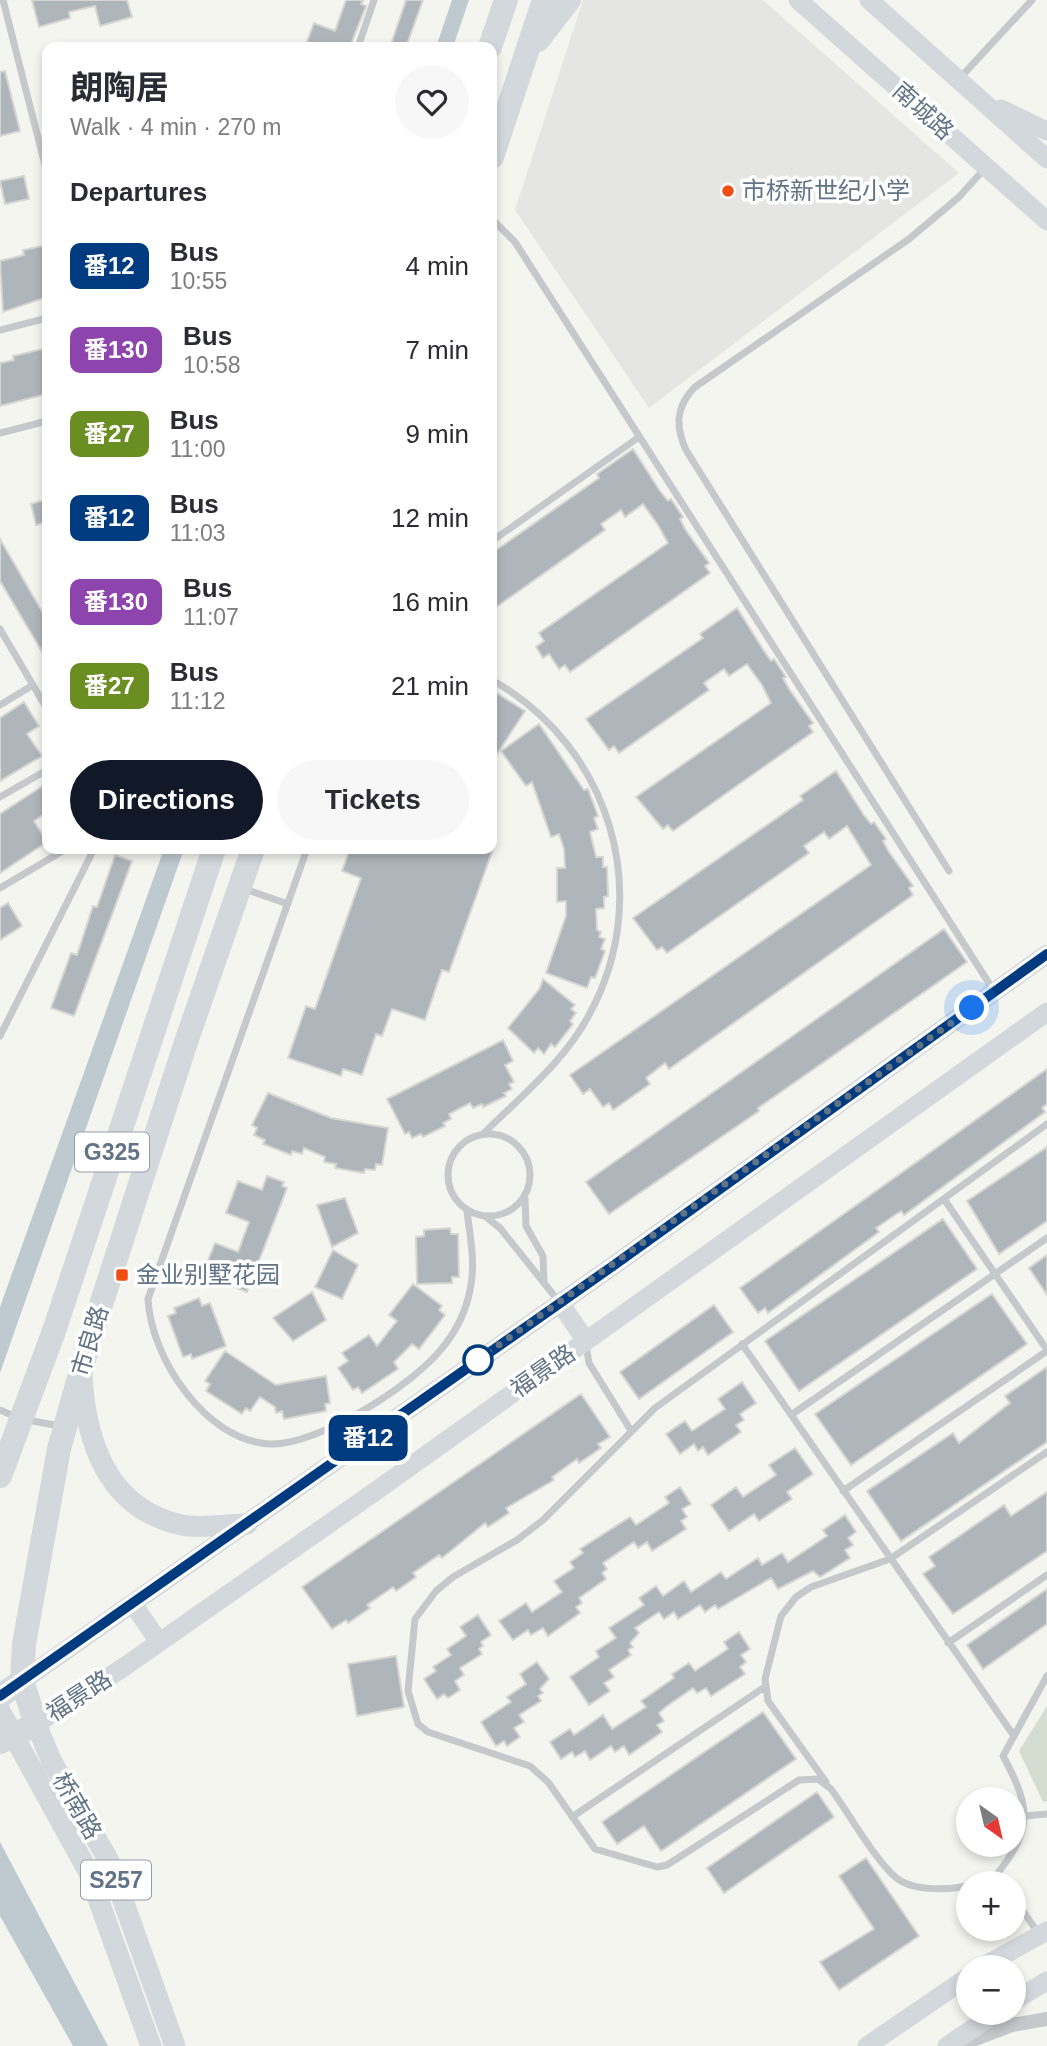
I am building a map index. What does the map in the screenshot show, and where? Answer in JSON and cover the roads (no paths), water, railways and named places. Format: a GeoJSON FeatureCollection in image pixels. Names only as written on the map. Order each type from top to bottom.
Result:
{"type":"FeatureCollection","features":[{"type":"Feature","properties":{"kind":"highway"},"geometry":{"type":"LineString","coordinates":[[492,42],[506,0]]}},
{"type":"Feature","properties":{"kind":"highway"},"geometry":{"type":"LineString","coordinates":[[497,142],[544,0]]}},
{"type":"Feature","properties":{"kind":"highway"},"geometry":{"type":"LineString","coordinates":[[525,57],[569,0]]}},
{"type":"Feature","properties":{"kind":"highway","name":"市良路"},"geometry":{"type":"LineString","coordinates":[[3,1467],[10,1414],[54,1331],[212,854]]}},
{"type":"Feature","properties":{"kind":"highway","name":"市良路"},"geometry":{"type":"LineString","coordinates":[[36,1724],[22,1681],[29,1609],[64,1427],[81,1367],[251,854]]}},
{"type":"Feature","properties":{"kind":"highway"},"geometry":{"type":"LineString","coordinates":[[0,1696],[22,1681]]}},
{"type":"Feature","properties":{"kind":"highway"},"geometry":{"type":"LineString","coordinates":[[6,1739],[36,1724]]}},
{"type":"Feature","properties":{"kind":"main road","name":"南城路"},"geometry":{"type":"LineString","coordinates":[[799,0],[1047,221]]}},
{"type":"Feature","properties":{"kind":"main road","name":"南城路"},"geometry":{"type":"LineString","coordinates":[[869,0],[1047,159]]}},
{"type":"Feature","properties":{"kind":"main road"},"geometry":{"type":"LineString","coordinates":[[982,100],[1047,131]]}},
{"type":"Feature","properties":{"kind":"main road","name":"福景路"},"geometry":{"type":"LineString","coordinates":[[22,1681],[560,1303],[1047,954]]}},
{"type":"Feature","properties":{"kind":"main road","name":"福景路"},"geometry":{"type":"LineString","coordinates":[[36,1724],[159,1642],[1047,1012]]}},
{"type":"Feature","properties":{"kind":"main road"},"geometry":{"type":"LineString","coordinates":[[560,1303],[586,1341]]}},
{"type":"Feature","properties":{"kind":"main road"},"geometry":{"type":"LineString","coordinates":[[81,1367],[88,1431],[111,1479],[135,1506],[183,1525],[247,1524]]}},
{"type":"Feature","properties":{"kind":"main road"},"geometry":{"type":"LineString","coordinates":[[133,1604],[159,1642]]}},
{"type":"Feature","properties":{"kind":"main road","name":"S257"},"geometry":{"type":"LineString","coordinates":[[0,1711],[6,1739]]}},
{"type":"Feature","properties":{"kind":"main road","name":"桥南路"},"geometry":{"type":"LineString","coordinates":[[36,1724],[52,1762],[109,1861],[175,2046]]}},
{"type":"Feature","properties":{"kind":"main road","name":"桥南路"},"geometry":{"type":"LineString","coordinates":[[6,1739],[88,1871],[150,2046]]}},
{"type":"Feature","properties":{"kind":"main road"},"geometry":{"type":"LineString","coordinates":[[1004,1955],[1043,1933]]}},
{"type":"Feature","properties":{"kind":"main road"},"geometry":{"type":"LineString","coordinates":[[1026,1993],[1047,1981]]}},
{"type":"Feature","properties":{"kind":"main road"},"geometry":{"type":"LineString","coordinates":[[867,2046],[956,1991]]}},
{"type":"Feature","properties":{"kind":"main road"},"geometry":{"type":"LineString","coordinates":[[947,2046],[974,2025]]}},
{"type":"Feature","properties":{"kind":"street"},"geometry":{"type":"LineString","coordinates":[[957,2046],[1012,2025],[1047,2020]]}},
{"type":"Feature","properties":{"kind":"lane"},"geometry":{"type":"LineString","coordinates":[[3,0],[42,153]]}},
{"type":"Feature","properties":{"kind":"lane"},"geometry":{"type":"LineString","coordinates":[[360,42],[374,0]]}},
{"type":"Feature","properties":{"kind":"lane"},"geometry":{"type":"LineString","coordinates":[[958,79],[1032,0]]}},
{"type":"Feature","properties":{"kind":"lane"},"geometry":{"type":"LineString","coordinates":[[949,871],[685,450],[678,427],[681,405],[695,387],[919,231],[959,197],[986,167]]}},
{"type":"Feature","properties":{"kind":"lane"},"geometry":{"type":"LineString","coordinates":[[497,224],[515,242],[995,992]]}},
{"type":"Feature","properties":{"kind":"lane"},"geometry":{"type":"LineString","coordinates":[[0,330],[42,319]]}},
{"type":"Feature","properties":{"kind":"lane"},"geometry":{"type":"LineString","coordinates":[[0,433],[42,422]]}},
{"type":"Feature","properties":{"kind":"lane"},"geometry":{"type":"LineString","coordinates":[[497,537],[639,437]]}},
{"type":"Feature","properties":{"kind":"lane"},"geometry":{"type":"LineString","coordinates":[[0,629],[42,700]]}},
{"type":"Feature","properties":{"kind":"lane"},"geometry":{"type":"LineString","coordinates":[[497,683],[540,713],[582,762],[611,824],[617,848],[621,898],[612,960],[588,1017],[559,1058],[483,1134],[463,1143],[456,1151],[448,1170],[450,1190],[467,1210],[486,1217],[500,1228],[527,1266],[544,1281],[560,1303]]}},
{"type":"Feature","properties":{"kind":"lane"},"geometry":{"type":"LineString","coordinates":[[0,705],[33,685]]}},
{"type":"Feature","properties":{"kind":"lane"},"geometry":{"type":"LineString","coordinates":[[0,797],[42,773]]}},
{"type":"Feature","properties":{"kind":"lane"},"geometry":{"type":"LineString","coordinates":[[0,888],[58,854]]}},
{"type":"Feature","properties":{"kind":"lane"},"geometry":{"type":"LineString","coordinates":[[0,1036],[91,854]]}},
{"type":"Feature","properties":{"kind":"lane"},"geometry":{"type":"LineString","coordinates":[[305,854],[148,1299],[150,1321],[161,1354],[195,1403],[248,1440],[270,1444],[298,1442],[320,1434],[380,1399],[441,1350],[452,1335],[463,1313],[474,1266],[467,1210]]}},
{"type":"Feature","properties":{"kind":"lane"},"geometry":{"type":"LineString","coordinates":[[239,887],[288,904]]}},
{"type":"Feature","properties":{"kind":"lane"},"geometry":{"type":"LineString","coordinates":[[831,1789],[818,1779],[799,1780],[678,1859],[657,1867],[596,1849],[548,1782],[530,1766],[428,1732],[418,1724],[408,1691],[415,1619],[436,1591],[453,1577],[517,1539],[543,1520],[630,1429],[1047,1124]]}},
{"type":"Feature","properties":{"kind":"lane"},"geometry":{"type":"LineString","coordinates":[[483,1134],[504,1136],[521,1149],[530,1168],[523,1214],[526,1226],[543,1256],[544,1281]]}},
{"type":"Feature","properties":{"kind":"lane"},"geometry":{"type":"LineString","coordinates":[[486,1217],[504,1214],[525,1196]]}},
{"type":"Feature","properties":{"kind":"lane"},"geometry":{"type":"LineString","coordinates":[[843,1491],[1047,1350],[944,1199]]}},
{"type":"Feature","properties":{"kind":"lane"},"geometry":{"type":"LineString","coordinates":[[791,1415],[1047,1238]]}},
{"type":"Feature","properties":{"kind":"lane"},"geometry":{"type":"LineString","coordinates":[[586,1341],[589,1363],[630,1429]]}},
{"type":"Feature","properties":{"kind":"lane"},"geometry":{"type":"LineString","coordinates":[[743,1345],[1014,1736]]}},
{"type":"Feature","properties":{"kind":"lane"},"geometry":{"type":"LineString","coordinates":[[10,1414],[64,1427]]}},
{"type":"Feature","properties":{"kind":"lane"},"geometry":{"type":"LineString","coordinates":[[956,1888],[926,1887],[894,1876],[768,1701],[765,1679],[781,1616],[796,1597],[830,1578],[890,1559],[1047,1452]]}},
{"type":"Feature","properties":{"kind":"lane"},"geometry":{"type":"LineString","coordinates":[[948,1643],[1047,1575]]}},
{"type":"Feature","properties":{"kind":"lane"},"geometry":{"type":"LineString","coordinates":[[1018,1787],[1003,1756],[1047,1676]]}},
{"type":"Feature","properties":{"kind":"lane"},"geometry":{"type":"LineString","coordinates":[[572,1817],[766,1686]]}},
{"type":"Feature","properties":{"kind":"lane"},"geometry":{"type":"LineString","coordinates":[[1026,1816],[1047,1814]]}},
{"type":"Feature","properties":{"kind":"lane"},"geometry":{"type":"LineString","coordinates":[[1026,1913],[1043,1933]]}},
{"type":"Feature","properties":{"kind":"place","name":"市桥新世纪小学"},"geometry":{"type":"Point","coordinates":[728,191]}},
{"type":"Feature","properties":{"kind":"place","name":"金业别墅花园"},"geometry":{"type":"Point","coordinates":[122,1275]}}]}
